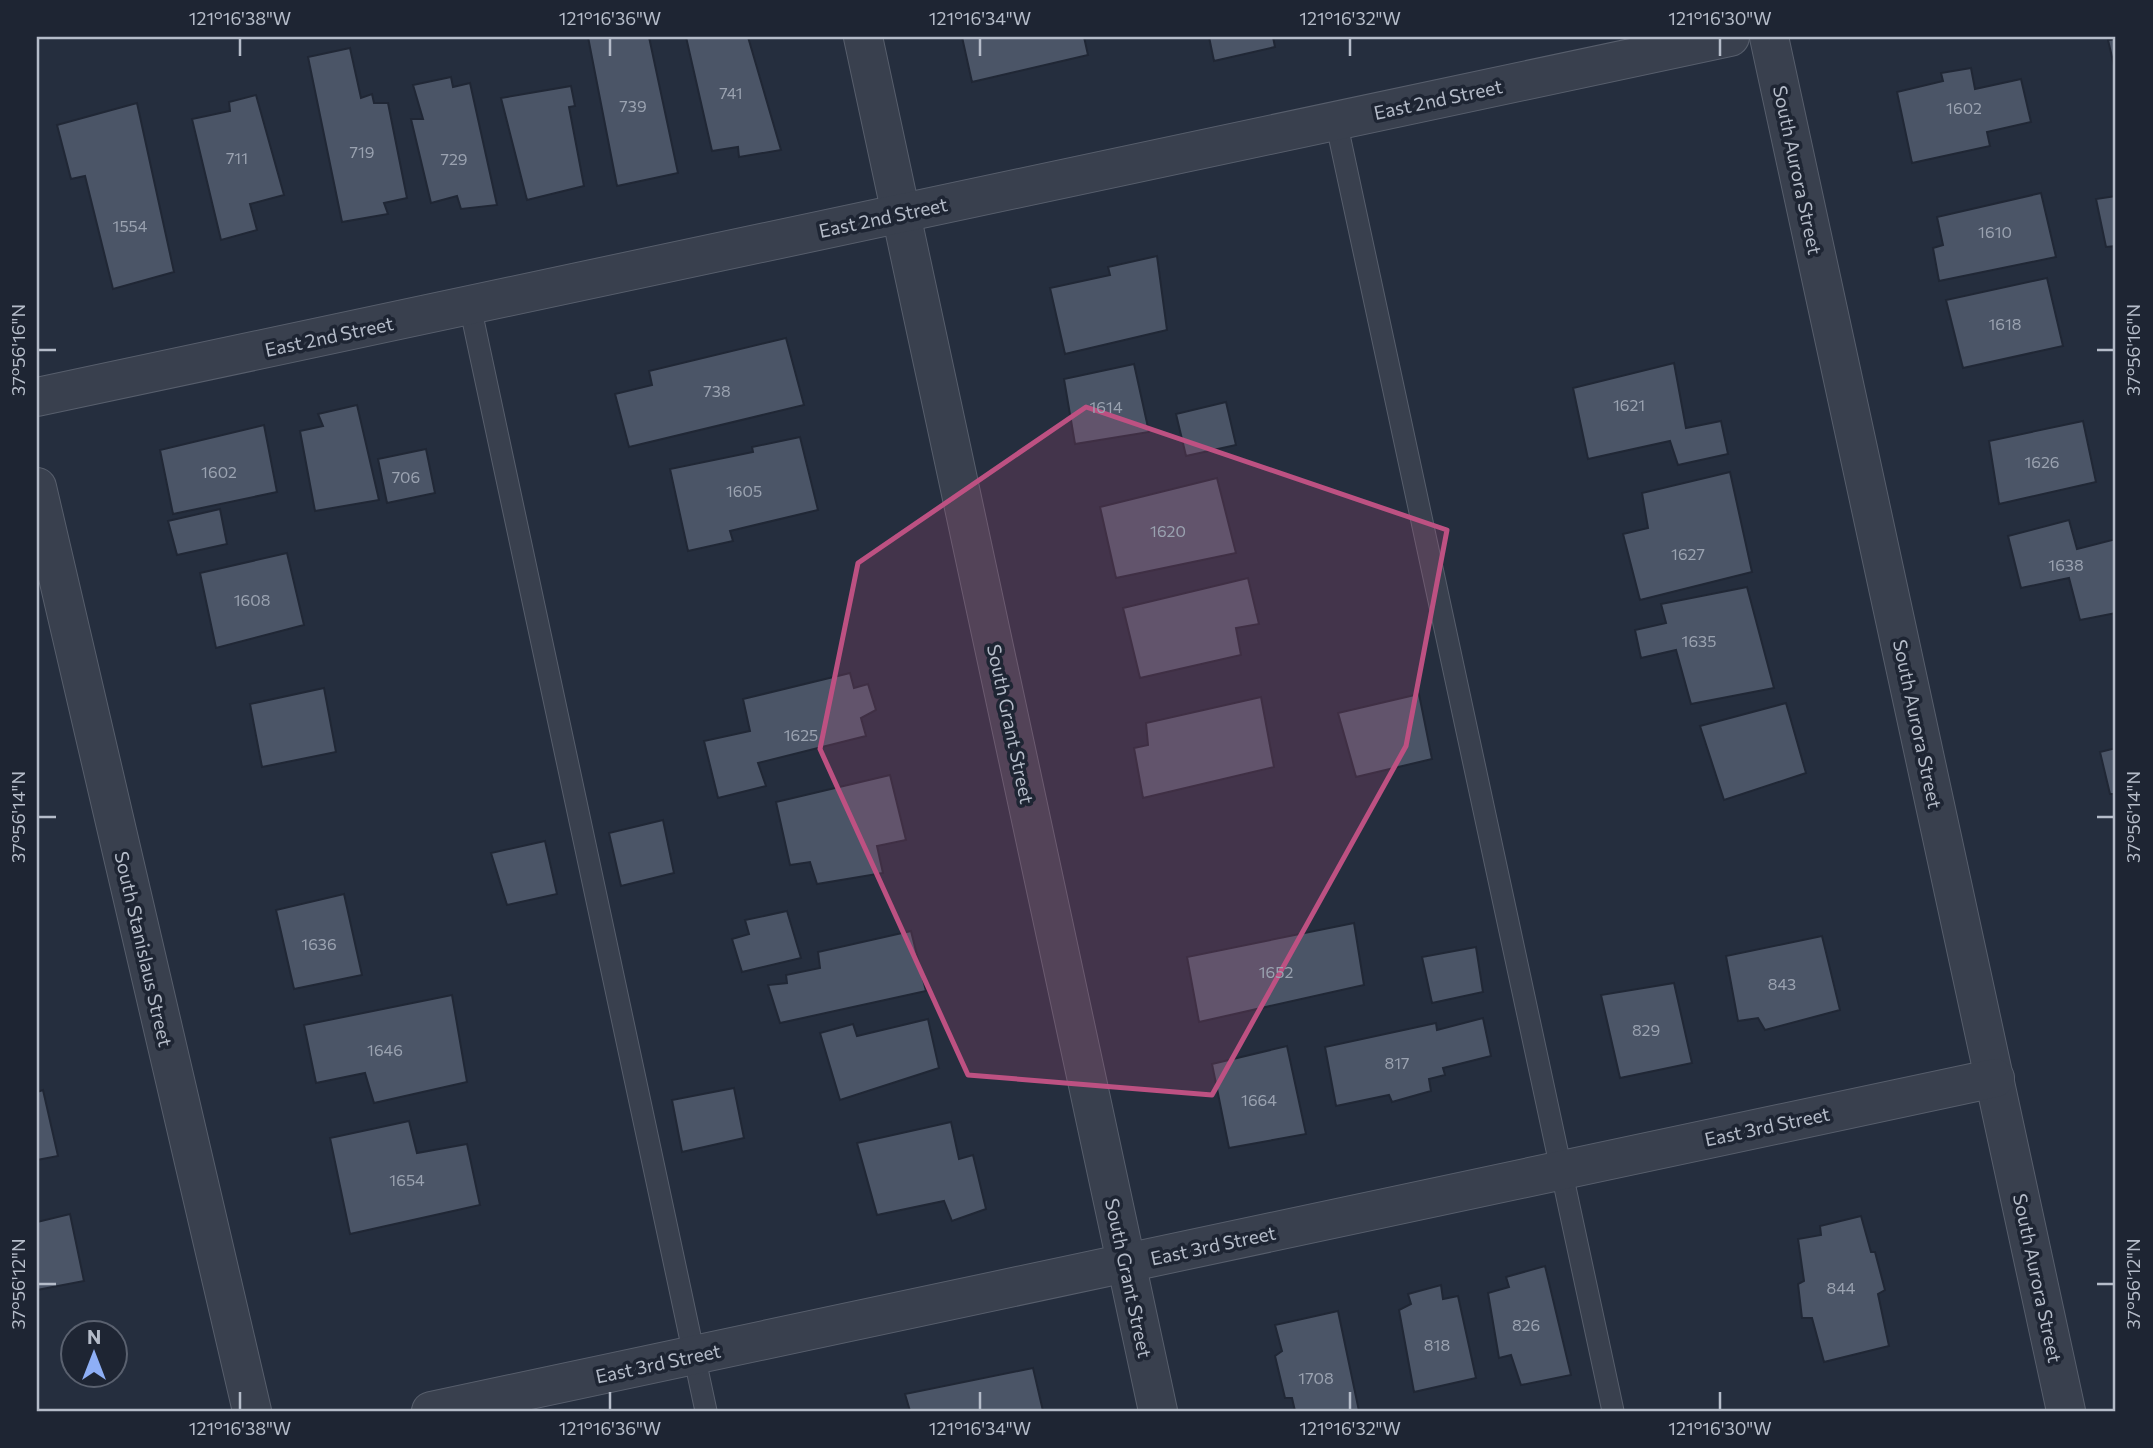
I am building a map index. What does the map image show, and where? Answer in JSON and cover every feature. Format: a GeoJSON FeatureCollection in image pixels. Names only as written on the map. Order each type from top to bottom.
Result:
{"type":"FeatureCollection","features":[{"type":"Feature","properties":{"kind":"street","name":"South Grant Street"},"geometry":{"type":"LineString","coordinates":[[863,37],[1158,1411]]}},
{"type":"Feature","properties":{"kind":"street","name":"East 2nd Street"},"geometry":{"type":"LineString","coordinates":[[37,397],[1730,37]]}},
{"type":"Feature","properties":{"kind":"street","name":"South Aurora Street"},"geometry":{"type":"LineString","coordinates":[[1769,37],[2066,1411]]}},
{"type":"Feature","properties":{"kind":"street","name":"South Stanislaus Street"},"geometry":{"type":"LineString","coordinates":[[37,487],[252,1411]]}},
{"type":"Feature","properties":{"kind":"street","name":"East 3rd Street"},"geometry":{"type":"LineString","coordinates":[[431,1411],[1995,1078]]}},
{"type":"Feature","properties":{"kind":"lane"},"geometry":{"type":"LineString","coordinates":[[1336,121],[1613,1411]]}},
{"type":"Feature","properties":{"kind":"lane"},"geometry":{"type":"LineString","coordinates":[[470,306],[706,1411]]}},
{"type":"Feature","properties":{"kind":"highlighted area"},"geometry":{"type":"Polygon","coordinates":[[[1086,407],[1447,530],[1406,746],[1212,1095],[968,1075],[820,749],[858,563],[1086,407]]]}},
{"type":"Feature","properties":{"kind":"building"},"geometry":{"type":"Polygon","coordinates":[[[588,37],[649,37],[678,173],[617,186],[588,37]]]}},
{"type":"Feature","properties":{"kind":"building"},"geometry":{"type":"Polygon","coordinates":[[[686,37],[748,37],[781,150],[739,157],[738,147],[712,151],[686,37]]]}},
{"type":"Feature","properties":{"kind":"building"},"geometry":{"type":"Polygon","coordinates":[[[962,37],[1084,37],[1088,55],[972,82],[962,37]]]}},
{"type":"Feature","properties":{"kind":"building"},"geometry":{"type":"Polygon","coordinates":[[[1209,37],[1273,37],[1275,47],[1214,61],[1209,37]]]}},
{"type":"Feature","properties":{"kind":"building"},"geometry":{"type":"Polygon","coordinates":[[[2116,39],[2116,74],[2108,40],[2116,39]]]}},
{"type":"Feature","properties":{"kind":"building"},"geometry":{"type":"Polygon","coordinates":[[[350,48],[361,98],[372,94],[374,103],[388,103],[407,198],[384,203],[388,214],[342,222],[308,57],[350,48]]]}},
{"type":"Feature","properties":{"kind":"building"},"geometry":{"type":"Polygon","coordinates":[[[1971,68],[1975,89],[2021,79],[2031,122],[1987,132],[1990,146],[1912,163],[1897,92],[1943,81],[1941,73],[1971,68]]]}},
{"type":"Feature","properties":{"kind":"building"},"geometry":{"type":"Polygon","coordinates":[[[451,77],[453,87],[470,83],[497,205],[461,209],[457,196],[431,203],[411,119],[423,119],[413,85],[451,77]]]}},
{"type":"Feature","properties":{"kind":"building"},"geometry":{"type":"Polygon","coordinates":[[[571,86],[575,106],[569,107],[584,186],[527,200],[501,98],[571,86]]]}},
{"type":"Feature","properties":{"kind":"building"},"geometry":{"type":"Polygon","coordinates":[[[256,95],[284,195],[250,204],[257,230],[221,240],[192,119],[230,111],[229,102],[256,95]]]}},
{"type":"Feature","properties":{"kind":"building"},"geometry":{"type":"Polygon","coordinates":[[[137,103],[174,272],[113,289],[85,176],[71,179],[57,125],[137,103]]]}},
{"type":"Feature","properties":{"kind":"building"},"geometry":{"type":"Polygon","coordinates":[[[2041,193],[2056,257],[1939,281],[1933,248],[1943,245],[1937,217],[2041,193]]]}},
{"type":"Feature","properties":{"kind":"building"},"geometry":{"type":"Polygon","coordinates":[[[2116,196],[2116,246],[2106,247],[2096,199],[2116,196]]]}},
{"type":"Feature","properties":{"kind":"building"},"geometry":{"type":"Polygon","coordinates":[[[1157,256],[1167,330],[1065,354],[1050,288],[1110,275],[1108,267],[1157,256]]]}},
{"type":"Feature","properties":{"kind":"building"},"geometry":{"type":"Polygon","coordinates":[[[2047,278],[2063,346],[1963,368],[1946,300],[2047,278]]]}},
{"type":"Feature","properties":{"kind":"building"},"geometry":{"type":"Polygon","coordinates":[[[786,338],[804,405],[629,447],[615,394],[652,385],[649,371],[786,338]]]}},
{"type":"Feature","properties":{"kind":"building"},"geometry":{"type":"Polygon","coordinates":[[[1674,363],[1686,428],[1721,421],[1728,454],[1678,465],[1670,441],[1588,459],[1573,388],[1674,363]]]}},
{"type":"Feature","properties":{"kind":"building"},"geometry":{"type":"Polygon","coordinates":[[[1134,364],[1149,432],[1075,444],[1064,379],[1134,364]]]}},
{"type":"Feature","properties":{"kind":"building"},"geometry":{"type":"Polygon","coordinates":[[[1226,402],[1236,445],[1186,456],[1176,414],[1226,402]]]}},
{"type":"Feature","properties":{"kind":"building"},"geometry":{"type":"Polygon","coordinates":[[[357,405],[379,500],[315,511],[300,431],[323,426],[318,414],[357,405]]]}},
{"type":"Feature","properties":{"kind":"building"},"geometry":{"type":"Polygon","coordinates":[[[2083,421],[2096,482],[1999,504],[1989,441],[2083,421]]]}},
{"type":"Feature","properties":{"kind":"building"},"geometry":{"type":"Polygon","coordinates":[[[264,425],[277,492],[173,514],[160,450],[264,425]]]}},
{"type":"Feature","properties":{"kind":"building"},"geometry":{"type":"Polygon","coordinates":[[[800,437],[818,510],[730,531],[733,541],[688,551],[670,469],[753,452],[752,447],[800,437]]]}},
{"type":"Feature","properties":{"kind":"building"},"geometry":{"type":"Polygon","coordinates":[[[426,449],[435,493],[387,503],[378,459],[426,449]]]}},
{"type":"Feature","properties":{"kind":"building"},"geometry":{"type":"Polygon","coordinates":[[[1730,472],[1752,572],[1640,600],[1623,534],[1648,528],[1642,493],[1730,472]]]}},
{"type":"Feature","properties":{"kind":"building"},"geometry":{"type":"Polygon","coordinates":[[[1217,478],[1236,553],[1116,578],[1100,507],[1217,478]]]}},
{"type":"Feature","properties":{"kind":"building"},"geometry":{"type":"Polygon","coordinates":[[[220,509],[227,544],[177,555],[168,521],[220,509]]]}},
{"type":"Feature","properties":{"kind":"building"},"geometry":{"type":"Polygon","coordinates":[[[2069,520],[2077,549],[2116,539],[2116,613],[2080,620],[2069,578],[2021,588],[2008,536],[2069,520]]]}},
{"type":"Feature","properties":{"kind":"building"},"geometry":{"type":"Polygon","coordinates":[[[287,553],[304,625],[216,648],[200,573],[287,553]]]}},
{"type":"Feature","properties":{"kind":"building"},"geometry":{"type":"Polygon","coordinates":[[[1248,578],[1259,624],[1236,628],[1241,655],[1140,678],[1123,608],[1248,578]]]}},
{"type":"Feature","properties":{"kind":"building"},"geometry":{"type":"Polygon","coordinates":[[[1747,587],[1774,688],[1691,704],[1676,650],[1641,658],[1635,630],[1666,623],[1661,604],[1747,587]]]}},
{"type":"Feature","properties":{"kind":"building"},"geometry":{"type":"Polygon","coordinates":[[[850,673],[854,688],[868,684],[876,710],[861,718],[866,736],[758,763],[766,786],[718,798],[704,741],[750,731],[743,699],[850,673]]]}},
{"type":"Feature","properties":{"kind":"building"},"geometry":{"type":"Polygon","coordinates":[[[324,688],[336,752],[262,767],[250,704],[324,688]]]}},
{"type":"Feature","properties":{"kind":"building"},"geometry":{"type":"Polygon","coordinates":[[[1419,694],[1432,759],[1356,777],[1338,713],[1419,694]]]}},
{"type":"Feature","properties":{"kind":"building"},"geometry":{"type":"Polygon","coordinates":[[[1261,697],[1274,767],[1143,798],[1134,748],[1148,745],[1146,723],[1261,697]]]}},
{"type":"Feature","properties":{"kind":"building"},"geometry":{"type":"Polygon","coordinates":[[[1786,703],[1806,773],[1724,800],[1700,726],[1786,703]]]}},
{"type":"Feature","properties":{"kind":"building"},"geometry":{"type":"Polygon","coordinates":[[[2116,748],[2116,794],[2110,794],[2100,752],[2116,748]]]}},
{"type":"Feature","properties":{"kind":"building"},"geometry":{"type":"Polygon","coordinates":[[[890,775],[906,840],[877,846],[883,873],[817,884],[810,862],[790,865],[776,802],[890,775]]]}},
{"type":"Feature","properties":{"kind":"building"},"geometry":{"type":"Polygon","coordinates":[[[663,820],[674,873],[621,886],[609,833],[663,820]]]}},
{"type":"Feature","properties":{"kind":"building"},"geometry":{"type":"Polygon","coordinates":[[[545,841],[557,894],[507,905],[491,853],[545,841]]]}},
{"type":"Feature","properties":{"kind":"building"},"geometry":{"type":"Polygon","coordinates":[[[344,894],[362,975],[294,989],[276,910],[344,894]]]}},
{"type":"Feature","properties":{"kind":"building"},"geometry":{"type":"Polygon","coordinates":[[[787,911],[801,958],[742,972],[732,939],[749,934],[745,920],[787,911]]]}},
{"type":"Feature","properties":{"kind":"building"},"geometry":{"type":"Polygon","coordinates":[[[1354,923],[1364,985],[1199,1022],[1187,957],[1354,923]]]}},
{"type":"Feature","properties":{"kind":"building"},"geometry":{"type":"Polygon","coordinates":[[[911,931],[926,991],[780,1023],[768,985],[787,983],[786,975],[820,968],[818,952],[911,931]]]}},
{"type":"Feature","properties":{"kind":"building"},"geometry":{"type":"Polygon","coordinates":[[[1822,936],[1840,1010],[1765,1030],[1758,1018],[1738,1021],[1726,956],[1822,936]]]}},
{"type":"Feature","properties":{"kind":"building"},"geometry":{"type":"Polygon","coordinates":[[[1476,947],[1483,992],[1432,1003],[1422,957],[1476,947]]]}},
{"type":"Feature","properties":{"kind":"building"},"geometry":{"type":"Polygon","coordinates":[[[1674,983],[1692,1063],[1620,1078],[1601,995],[1674,983]]]}},
{"type":"Feature","properties":{"kind":"building"},"geometry":{"type":"Polygon","coordinates":[[[452,995],[467,1082],[374,1103],[365,1073],[316,1083],[304,1025],[452,995]]]}},
{"type":"Feature","properties":{"kind":"building"},"geometry":{"type":"Polygon","coordinates":[[[1483,1018],[1491,1056],[1443,1068],[1445,1075],[1429,1079],[1431,1091],[1392,1102],[1389,1095],[1336,1106],[1325,1047],[1436,1023],[1437,1030],[1483,1018]]]}},
{"type":"Feature","properties":{"kind":"building"},"geometry":{"type":"Polygon","coordinates":[[[928,1019],[939,1068],[840,1100],[820,1033],[853,1024],[857,1036],[928,1019]]]}},
{"type":"Feature","properties":{"kind":"building"},"geometry":{"type":"Polygon","coordinates":[[[1287,1046],[1306,1134],[1229,1148],[1212,1064],[1287,1046]]]}},
{"type":"Feature","properties":{"kind":"building"},"geometry":{"type":"Polygon","coordinates":[[[734,1088],[744,1138],[682,1152],[672,1100],[734,1088]]]}},
{"type":"Feature","properties":{"kind":"building"},"geometry":{"type":"Polygon","coordinates":[[[43,1090],[58,1156],[37,1160],[37,1092],[43,1090]]]}},
{"type":"Feature","properties":{"kind":"building"},"geometry":{"type":"Polygon","coordinates":[[[409,1121],[417,1153],[467,1144],[480,1205],[350,1234],[330,1138],[409,1121]]]}},
{"type":"Feature","properties":{"kind":"building"},"geometry":{"type":"Polygon","coordinates":[[[951,1122],[959,1159],[973,1155],[986,1209],[952,1221],[944,1201],[877,1215],[857,1143],[951,1122]]]}},
{"type":"Feature","properties":{"kind":"building"},"geometry":{"type":"Polygon","coordinates":[[[70,1214],[84,1281],[37,1290],[37,1222],[70,1214]]]}},
{"type":"Feature","properties":{"kind":"building"},"geometry":{"type":"Polygon","coordinates":[[[1861,1216],[1871,1252],[1875,1252],[1885,1290],[1878,1294],[1889,1346],[1824,1362],[1812,1318],[1802,1318],[1798,1284],[1804,1281],[1798,1239],[1821,1235],[1820,1226],[1861,1216]]]}},
{"type":"Feature","properties":{"kind":"building"},"geometry":{"type":"Polygon","coordinates":[[[1545,1266],[1571,1375],[1521,1385],[1511,1355],[1499,1358],[1488,1293],[1509,1287],[1506,1277],[1545,1266]]]}},
{"type":"Feature","properties":{"kind":"building"},"geometry":{"type":"Polygon","coordinates":[[[1441,1285],[1443,1299],[1458,1296],[1476,1378],[1414,1392],[1399,1310],[1411,1304],[1408,1294],[1441,1285]]]}},
{"type":"Feature","properties":{"kind":"building"},"geometry":{"type":"Polygon","coordinates":[[[1338,1311],[1359,1411],[1295,1411],[1292,1398],[1285,1398],[1275,1356],[1282,1351],[1275,1325],[1338,1311]]]}},
{"type":"Feature","properties":{"kind":"building"},"geometry":{"type":"Polygon","coordinates":[[[1033,1368],[1043,1411],[910,1411],[905,1394],[1033,1368]]]}}]}
